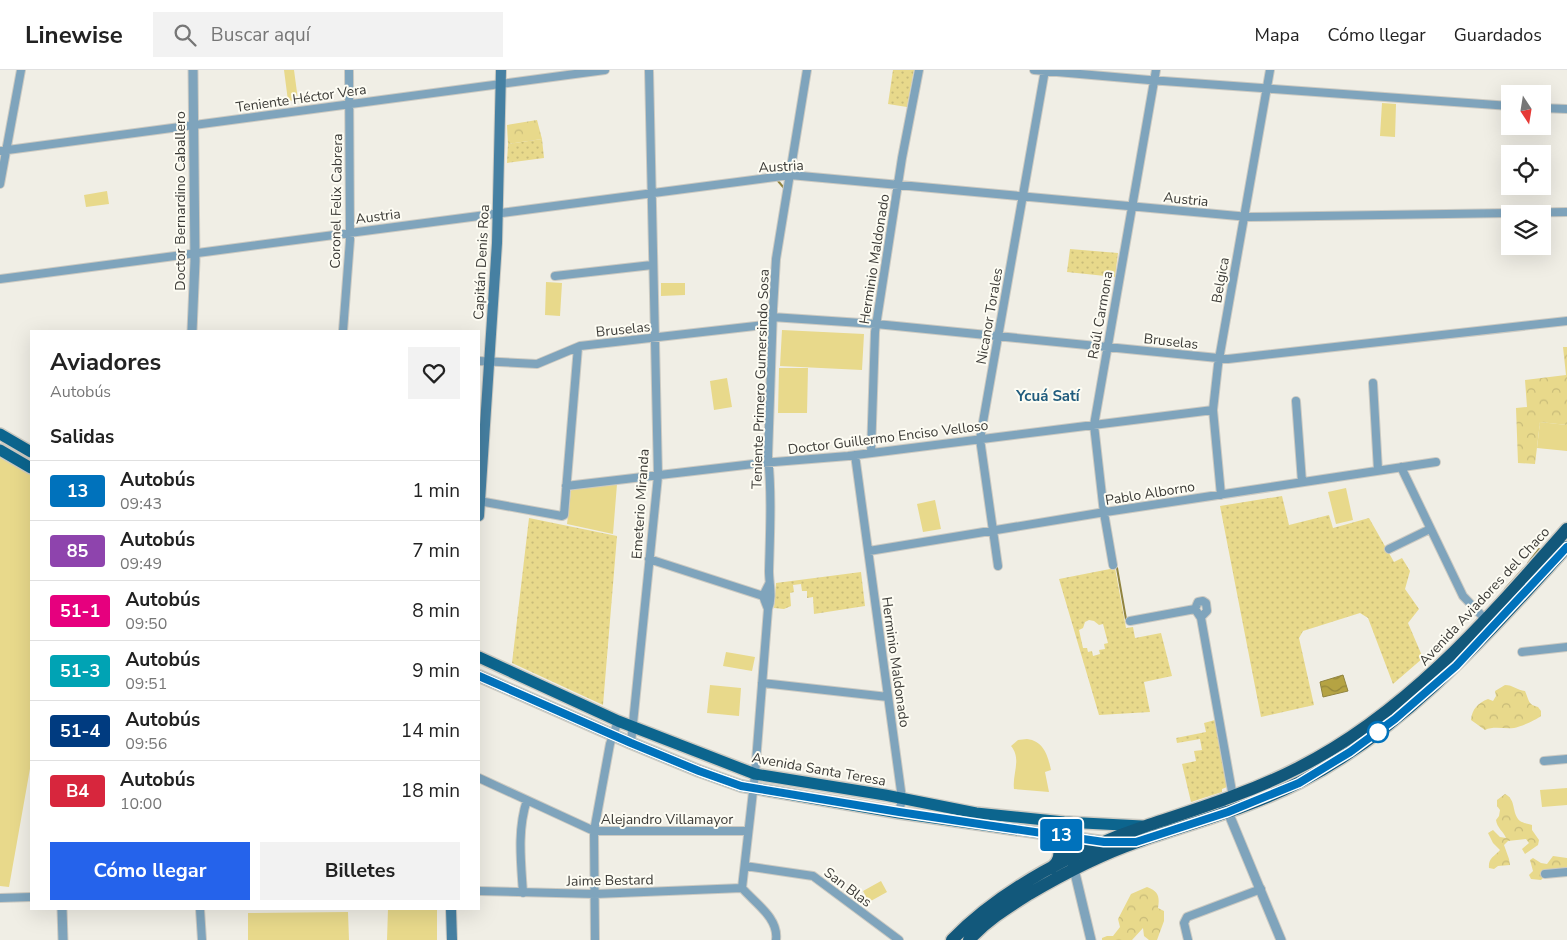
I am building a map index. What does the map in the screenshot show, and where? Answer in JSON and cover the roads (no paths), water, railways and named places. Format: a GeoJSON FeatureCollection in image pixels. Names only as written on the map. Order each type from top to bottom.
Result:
{"type":"FeatureCollection","features":[{"type":"Feature","properties":{"kind":"highway","name":"Avenida Aviadores del Chaco"},"geometry":{"type":"LineString","coordinates":[[969,940],[993,918],[1104,842],[1145,826],[1233,797],[1299,768],[1352,736],[1384,713],[1450,658],[1567,529]]}},
{"type":"Feature","properties":{"kind":"highway","name":"Avenida Aviadores del Chaco"},"geometry":{"type":"LineString","coordinates":[[952,940],[968,924],[991,906],[1048,870],[1136,842],[1230,816],[1299,783],[1350,752],[1419,699],[1456,666],[1486,620],[1567,547]]}},
{"type":"Feature","properties":{"kind":"highway"},"geometry":{"type":"LineString","coordinates":[[1309,777],[1318,763],[1343,748],[1352,736]]}},
{"type":"Feature","properties":{"kind":"highway"},"geometry":{"type":"LineString","coordinates":[[1047,833],[1056,841],[1059,853],[1058,861],[1048,870]]}},
{"type":"Feature","properties":{"kind":"highway"},"geometry":{"type":"LineString","coordinates":[[1064,836],[1071,844],[1074,863]]}},
{"type":"Feature","properties":{"kind":"highway"},"geometry":{"type":"LineString","coordinates":[[1104,842],[1136,842]]}},
{"type":"Feature","properties":{"kind":"main road","name":"Capitán Denis Roa"},"geometry":{"type":"LineString","coordinates":[[480,488],[490,362],[498,214],[501,70]]}},
{"type":"Feature","properties":{"kind":"main road"},"geometry":{"type":"LineString","coordinates":[[0,434],[30,451]]}},
{"type":"Feature","properties":{"kind":"main road"},"geometry":{"type":"LineString","coordinates":[[0,450],[30,467]]}},
{"type":"Feature","properties":{"kind":"main road","name":"Avenida Santa Teresa"},"geometry":{"type":"LineString","coordinates":[[480,657],[618,721],[754,774],[1001,816],[1101,825],[1145,826]]}},
{"type":"Feature","properties":{"kind":"main road"},"geometry":{"type":"LineString","coordinates":[[480,676],[699,771],[752,788],[1104,842]]}},
{"type":"Feature","properties":{"kind":"main road"},"geometry":{"type":"LineString","coordinates":[[451,910],[452,940]]}},
{"type":"Feature","properties":{"kind":"street"},"geometry":{"type":"LineString","coordinates":[[0,184],[3,151],[21,70]]}},
{"type":"Feature","properties":{"kind":"street","name":"Doctor Bernardino Caballero"},"geometry":{"type":"LineString","coordinates":[[192,330],[195,253],[193,70]]}},
{"type":"Feature","properties":{"kind":"street","name":"Coronel Felix Cabrera"},"geometry":{"type":"LineString","coordinates":[[343,330],[350,232],[349,70]]}},
{"type":"Feature","properties":{"kind":"street","name":"Teniente Héctor Vera"},"geometry":{"type":"LineString","coordinates":[[3,151],[605,70]]}},
{"type":"Feature","properties":{"kind":"street","name":"Emeterio Miranda"},"geometry":{"type":"LineString","coordinates":[[631,743],[658,476],[649,70]]}},
{"type":"Feature","properties":{"kind":"street","name":"Teniente Primero Gumersindo Sosa"},"geometry":{"type":"LineString","coordinates":[[762,683],[768,609],[771,597],[769,584],[769,463],[772,320],[776,259],[808,70]]}},
{"type":"Feature","properties":{"kind":"street","name":"Herminio Maldonado"},"geometry":{"type":"LineString","coordinates":[[871,453],[876,324],[919,70]]}},
{"type":"Feature","properties":{"kind":"street"},"geometry":{"type":"LineString","coordinates":[[1034,70],[1501,105]]}},
{"type":"Feature","properties":{"kind":"street","name":"Raúl Carmona"},"geometry":{"type":"LineString","coordinates":[[1113,565],[1104,512],[1094,425],[1156,70]]}},
{"type":"Feature","properties":{"kind":"street","name":"Belgica"},"geometry":{"type":"LineString","coordinates":[[1221,495],[1213,410],[1219,358],[1270,70]]}},
{"type":"Feature","properties":{"kind":"street","name":"Nicanor Torales"},"geometry":{"type":"LineString","coordinates":[[998,566],[980,439],[1045,71]]}},
{"type":"Feature","properties":{"kind":"street"},"geometry":{"type":"LineString","coordinates":[[1551,109],[1567,110]]}},
{"type":"Feature","properties":{"kind":"street","name":"Austria"},"geometry":{"type":"LineString","coordinates":[[0,279],[790,175],[1243,217],[1567,212]]}},
{"type":"Feature","properties":{"kind":"street"},"geometry":{"type":"LineString","coordinates":[[555,276],[652,265]]}},
{"type":"Feature","properties":{"kind":"street","name":"Bruselas"},"geometry":{"type":"LineString","coordinates":[[480,361],[537,364],[578,347],[654,338],[772,320],[876,324],[1219,358],[1237,358],[1567,321]]}},
{"type":"Feature","properties":{"kind":"street"},"geometry":{"type":"LineString","coordinates":[[480,501],[564,515],[578,347]]}},
{"type":"Feature","properties":{"kind":"street"},"geometry":{"type":"LineString","coordinates":[[1373,383],[1378,470]]}},
{"type":"Feature","properties":{"kind":"street"},"geometry":{"type":"LineString","coordinates":[[1296,401],[1302,482]]}},
{"type":"Feature","properties":{"kind":"street","name":"Doctor Guillermo Enciso Velloso"},"geometry":{"type":"LineString","coordinates":[[566,486],[855,455],[1213,410]]}},
{"type":"Feature","properties":{"kind":"street","name":"Herminio Maldonado"},"geometry":{"type":"LineString","coordinates":[[855,455],[902,799],[899,812]]}},
{"type":"Feature","properties":{"kind":"street","name":"Pablo Alborno"},"geometry":{"type":"LineString","coordinates":[[869,551],[1104,512],[1436,462]]}},
{"type":"Feature","properties":{"kind":"street"},"geometry":{"type":"LineString","coordinates":[[1401,467],[1463,596],[1486,620]]}},
{"type":"Feature","properties":{"kind":"street"},"geometry":{"type":"LineString","coordinates":[[1389,549],[1430,529]]}},
{"type":"Feature","properties":{"kind":"street"},"geometry":{"type":"LineString","coordinates":[[650,559],[763,596]]}},
{"type":"Feature","properties":{"kind":"street"},"geometry":{"type":"LineString","coordinates":[[768,609],[763,596],[769,584]]}},
{"type":"Feature","properties":{"kind":"street"},"geometry":{"type":"LineString","coordinates":[[1195,609],[1198,602],[1206,603],[1207,611],[1201,617]]}},
{"type":"Feature","properties":{"kind":"street"},"geometry":{"type":"LineString","coordinates":[[1195,609],[1201,617],[1233,797]]}},
{"type":"Feature","properties":{"kind":"street"},"geometry":{"type":"LineString","coordinates":[[1130,621],[1195,609]]}},
{"type":"Feature","properties":{"kind":"street"},"geometry":{"type":"LineString","coordinates":[[1522,652],[1567,647]]}},
{"type":"Feature","properties":{"kind":"street"},"geometry":{"type":"LineString","coordinates":[[776,940],[777,934],[774,922],[742,888],[762,683],[888,697]]}},
{"type":"Feature","properties":{"kind":"street"},"geometry":{"type":"LineString","coordinates":[[595,940],[594,831],[610,744],[618,721]]}},
{"type":"Feature","properties":{"kind":"street"},"geometry":{"type":"LineString","coordinates":[[1544,761],[1567,759]]}},
{"type":"Feature","properties":{"kind":"street","name":"Alejandro Villamayor"},"geometry":{"type":"LineString","coordinates":[[480,778],[594,831],[748,831]]}},
{"type":"Feature","properties":{"kind":"street"},"geometry":{"type":"LineString","coordinates":[[523,893],[521,833],[523,813],[527,800]]}},
{"type":"Feature","properties":{"kind":"street"},"geometry":{"type":"LineString","coordinates":[[1215,803],[1230,816],[1281,940]]}},
{"type":"Feature","properties":{"kind":"street"},"geometry":{"type":"LineString","coordinates":[[1074,863],[1091,940]]}},
{"type":"Feature","properties":{"kind":"street","name":"San Blas"},"geometry":{"type":"LineString","coordinates":[[745,866],[812,876],[899,940]]}},
{"type":"Feature","properties":{"kind":"street"},"geometry":{"type":"LineString","coordinates":[[1545,874],[1567,872]]}},
{"type":"Feature","properties":{"kind":"street","name":"Jaime Bestard"},"geometry":{"type":"LineString","coordinates":[[480,892],[595,894],[742,888]]}},
{"type":"Feature","properties":{"kind":"street"},"geometry":{"type":"LineString","coordinates":[[1188,940],[1184,923],[1187,917],[1261,889]]}},
{"type":"Feature","properties":{"kind":"street"},"geometry":{"type":"LineString","coordinates":[[0,898],[30,897]]}},
{"type":"Feature","properties":{"kind":"street"},"geometry":{"type":"LineString","coordinates":[[62,910],[63,940]]}},
{"type":"Feature","properties":{"kind":"street"},"geometry":{"type":"LineString","coordinates":[[200,910],[202,940]]}},
{"type":"Feature","properties":{"kind":"water"},"geometry":{"type":"Polygon","coordinates":[[[1343,675],[1348,691],[1323,697],[1320,682],[1343,675]]]}},
{"type":"Feature","properties":{"kind":"waterway"},"geometry":{"type":"LineString","coordinates":[[778,181],[784,188]]}},
{"type":"Feature","properties":{"kind":"waterway"},"geometry":{"type":"LineString","coordinates":[[1528,563],[1539,549]]}},
{"type":"Feature","properties":{"kind":"waterway"},"geometry":{"type":"LineString","coordinates":[[1117,568],[1126,619]]}},
{"type":"Feature","properties":{"kind":"waterway"},"geometry":{"type":"LineString","coordinates":[[1505,589],[1524,568]]}},
{"type":"Feature","properties":{"kind":"district","name":"Ycuá Satí"},"geometry":{"type":"Point","coordinates":[1048,396]}}]}
